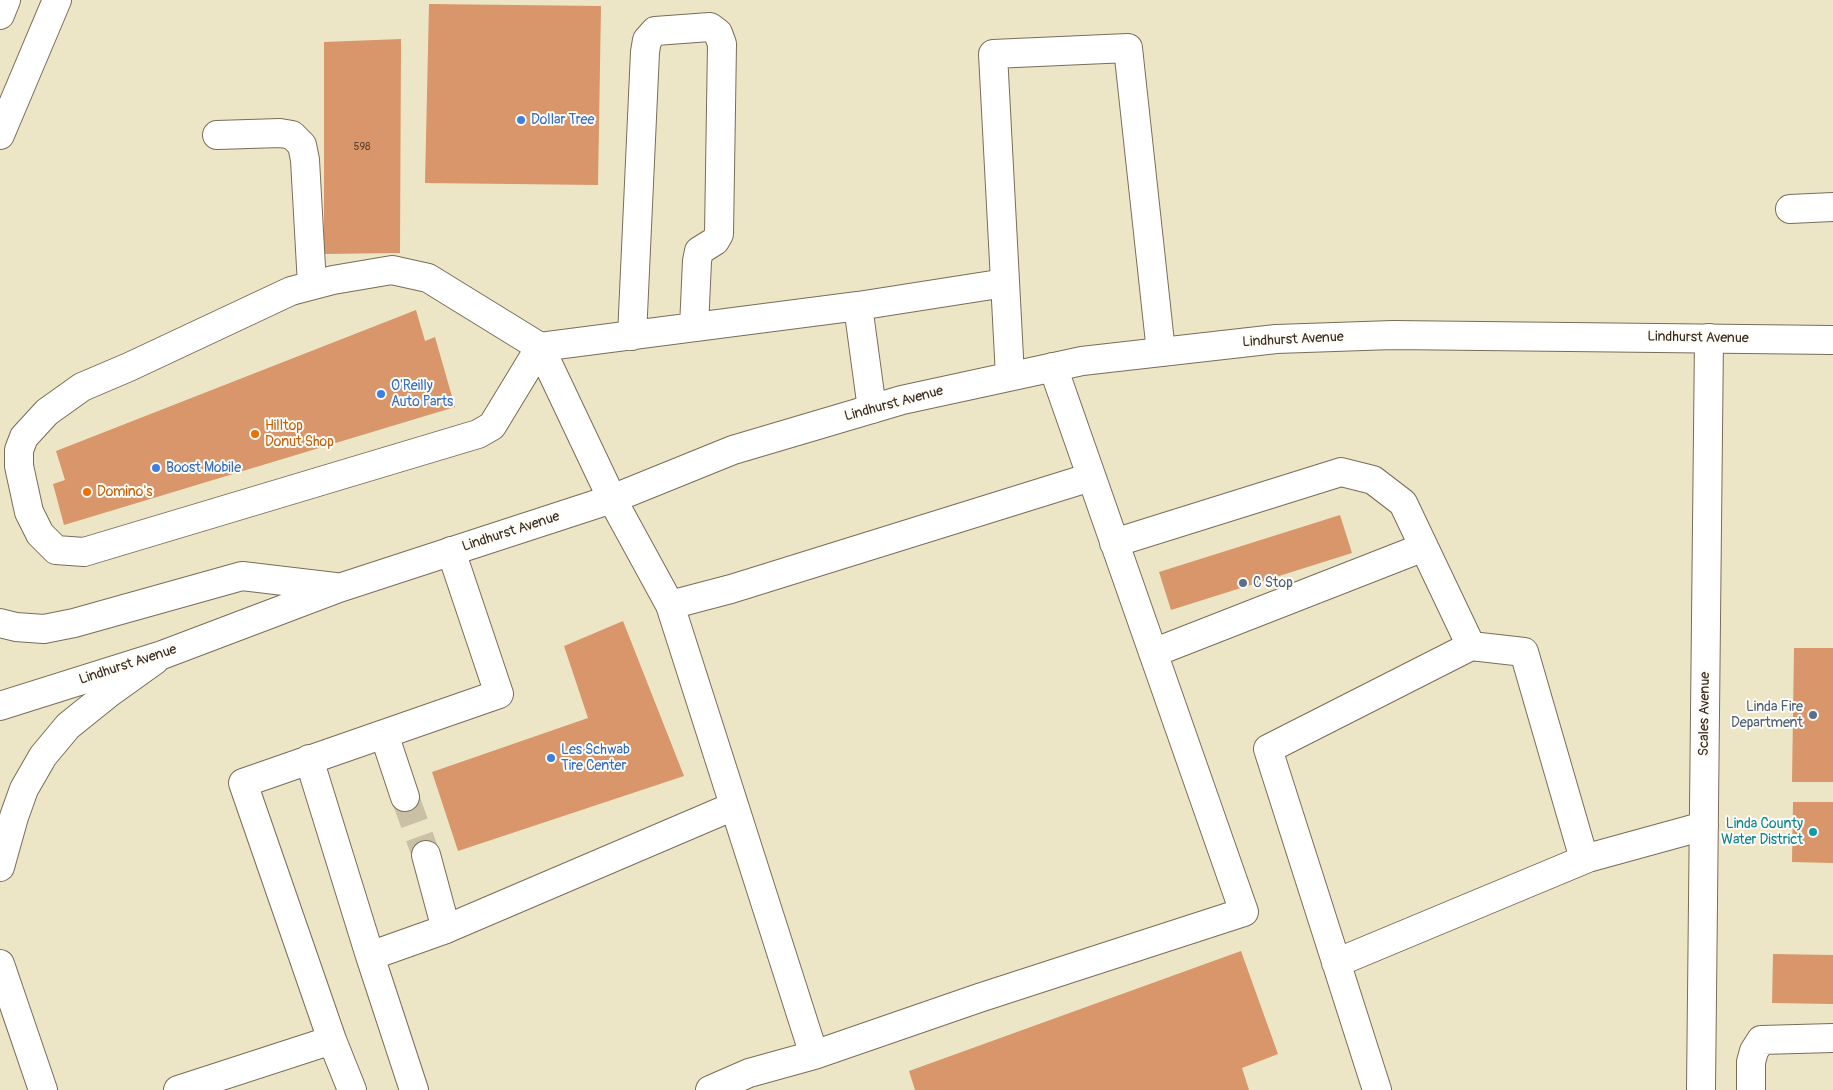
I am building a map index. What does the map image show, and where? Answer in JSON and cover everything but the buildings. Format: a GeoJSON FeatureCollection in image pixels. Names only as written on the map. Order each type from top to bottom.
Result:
{"type":"FeatureCollection","features":[{"type":"Feature","properties":{"kind":"main road"},"geometry":{"type":"LineString","coordinates":[[0,15],[6,0]]}},
{"type":"Feature","properties":{"kind":"main road"},"geometry":{"type":"LineString","coordinates":[[0,135],[57,0]]}},
{"type":"Feature","properties":{"kind":"main road"},"geometry":{"type":"LineString","coordinates":[[632,336],[647,40],[655,31],[710,28],[718,33],[722,44],[719,234],[715,241],[699,251],[694,327]]}},
{"type":"Feature","properties":{"kind":"main road"},"geometry":{"type":"LineString","coordinates":[[1010,376],[993,54],[1128,48],[1161,352]]}},
{"type":"Feature","properties":{"kind":"main road"},"geometry":{"type":"LineString","coordinates":[[217,135],[280,133],[292,135],[302,145],[306,160],[312,285]]}},
{"type":"Feature","properties":{"kind":"main road"},"geometry":{"type":"LineString","coordinates":[[1790,209],[1833,207]]}},
{"type":"Feature","properties":{"kind":"main road"},"geometry":{"type":"LineString","coordinates":[[540,347],[492,426],[478,434],[84,552],[56,550],[40,534],[29,512],[19,466],[19,450],[24,436],[47,412],[82,387],[130,367],[291,291],[333,280],[392,270],[428,278],[540,347],[612,499],[670,605],[814,1055]]}},
{"type":"Feature","properties":{"kind":"main road"},"geometry":{"type":"LineString","coordinates":[[540,347],[858,306],[1005,283]]}},
{"type":"Feature","properties":{"kind":"main road"},"geometry":{"type":"LineString","coordinates":[[858,306],[872,408]]}},
{"type":"Feature","properties":{"kind":"main road","name":"Lindhurst Avenue"},"geometry":{"type":"LineString","coordinates":[[0,706],[162,655],[339,588],[612,499],[733,450],[902,400],[1082,361],[1276,339],[1393,335],[1833,340]]}},
{"type":"Feature","properties":{"kind":"main road","name":"Scales Avenue"},"geometry":{"type":"LineString","coordinates":[[1701,1090],[1709,338]]}},
{"type":"Feature","properties":{"kind":"main road"},"geometry":{"type":"LineString","coordinates":[[710,1090],[749,1073],[814,1055],[1244,912],[1053,367]]}},
{"type":"Feature","properties":{"kind":"main road"},"geometry":{"type":"LineString","coordinates":[[1114,542],[1340,472],[1373,480],[1403,503],[1471,646]]}},
{"type":"Feature","properties":{"kind":"main road"},"geometry":{"type":"LineString","coordinates":[[670,605],[739,586],[1091,477]]}},
{"type":"Feature","properties":{"kind":"main road"},"geometry":{"type":"LineString","coordinates":[[1153,653],[1424,548]]}},
{"type":"Feature","properties":{"kind":"main road"},"geometry":{"type":"LineString","coordinates":[[352,1090],[332,1040],[242,783],[500,694],[451,551]]}},
{"type":"Feature","properties":{"kind":"main road"},"geometry":{"type":"LineString","coordinates":[[0,623],[16,627],[44,629],[74,623],[242,576],[339,588]]}},
{"type":"Feature","properties":{"kind":"main road"},"geometry":{"type":"LineString","coordinates":[[1377,1090],[1268,749],[1471,646],[1524,652],[1584,859],[1588,858]]}},
{"type":"Feature","properties":{"kind":"main road"},"geometry":{"type":"LineString","coordinates":[[0,867],[22,796],[44,756],[68,726],[109,693],[162,655]]}},
{"type":"Feature","properties":{"kind":"main road"},"geometry":{"type":"LineString","coordinates":[[384,734],[406,797]]}},
{"type":"Feature","properties":{"kind":"main road"},"geometry":{"type":"LineString","coordinates":[[309,759],[414,1090]]}},
{"type":"Feature","properties":{"kind":"main road"},"geometry":{"type":"LineString","coordinates":[[370,956],[446,929],[734,806]]}},
{"type":"Feature","properties":{"kind":"main road"},"geometry":{"type":"LineString","coordinates":[[1336,963],[1588,858],[1704,826]]}},
{"type":"Feature","properties":{"kind":"main road"},"geometry":{"type":"LineString","coordinates":[[426,855],[446,929]]}},
{"type":"Feature","properties":{"kind":"main road"},"geometry":{"type":"LineString","coordinates":[[0,964],[44,1090]]}},
{"type":"Feature","properties":{"kind":"main road"},"geometry":{"type":"LineString","coordinates":[[1751,1090],[1751,1062],[1754,1051],[1761,1040],[1833,1038]]}},
{"type":"Feature","properties":{"kind":"main road"},"geometry":{"type":"LineString","coordinates":[[178,1090],[332,1040]]}},
{"type":"Feature","properties":{"kind":"tunnel"},"geometry":{"type":"LineString","coordinates":[[405,797],[426,855]]}},
{"type":"Feature","properties":{"kind":"place","name":"Dollar Tree"},"geometry":{"type":"Point","coordinates":[521,120]}},
{"type":"Feature","properties":{"kind":"place","name":"O'Reilly Auto Parts"},"geometry":{"type":"Point","coordinates":[381,394]}},
{"type":"Feature","properties":{"kind":"place","name":"Hilltop Donut Shop"},"geometry":{"type":"Point","coordinates":[255,434]}},
{"type":"Feature","properties":{"kind":"place","name":"Boost Mobile"},"geometry":{"type":"Point","coordinates":[156,468]}},
{"type":"Feature","properties":{"kind":"place","name":"Domino's"},"geometry":{"type":"Point","coordinates":[87,492]}},
{"type":"Feature","properties":{"kind":"place","name":"C Stop"},"geometry":{"type":"Point","coordinates":[1243,583]}},
{"type":"Feature","properties":{"kind":"place","name":"Linda Fire Department"},"geometry":{"type":"Point","coordinates":[1813,715]}},
{"type":"Feature","properties":{"kind":"place","name":"Les Schwab Tire Center"},"geometry":{"type":"Point","coordinates":[551,758]}},
{"type":"Feature","properties":{"kind":"place","name":"Linda County Water District"},"geometry":{"type":"Point","coordinates":[1813,832]}}]}
